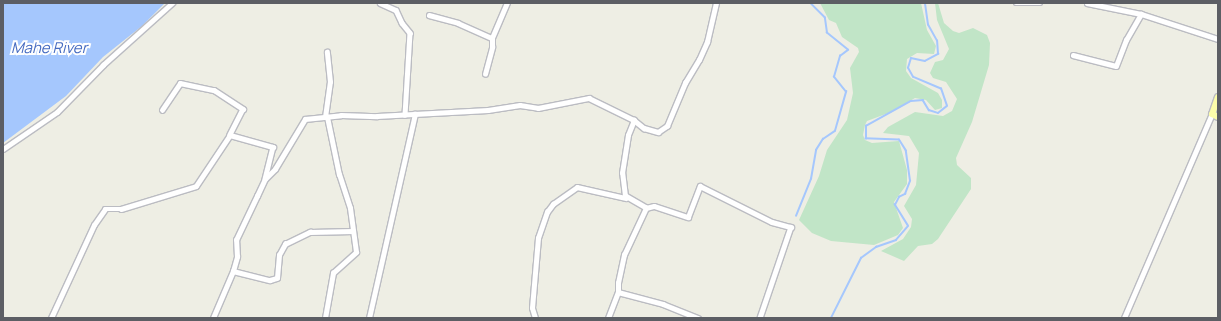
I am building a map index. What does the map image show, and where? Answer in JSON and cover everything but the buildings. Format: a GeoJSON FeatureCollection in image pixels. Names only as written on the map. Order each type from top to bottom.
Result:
{"type":"FeatureCollection","features":[{"type":"Feature","properties":{"kind":"main road"},"geometry":{"type":"LineString","coordinates":[[1218,97],[1212,114],[1218,117]]}},
{"type":"Feature","properties":{"kind":"street"},"geometry":{"type":"LineString","coordinates":[[3,149],[57,112],[103,65],[172,3]]}},
{"type":"Feature","properties":{"kind":"street"},"geometry":{"type":"LineString","coordinates":[[380,3],[396,10],[402,23],[410,33],[405,115]]}},
{"type":"Feature","properties":{"kind":"street"},"geometry":{"type":"LineString","coordinates":[[485,74],[492,47],[492,38],[507,3]]}},
{"type":"Feature","properties":{"kind":"street"},"geometry":{"type":"LineString","coordinates":[[265,179],[275,169],[305,119],[405,115],[520,105],[538,108],[589,98],[634,120],[644,128],[658,132],[667,126],[685,83],[699,60],[707,42],[716,3]]}},
{"type":"Feature","properties":{"kind":"street"},"geometry":{"type":"LineString","coordinates":[[1016,3],[1040,3]]}},
{"type":"Feature","properties":{"kind":"street"},"geometry":{"type":"LineString","coordinates":[[1087,3],[1141,14],[1218,39]]}},
{"type":"Feature","properties":{"kind":"street"},"geometry":{"type":"LineString","coordinates":[[1073,55],[1095,62],[1117,65],[1126,40],[1141,14]]}},
{"type":"Feature","properties":{"kind":"street"},"geometry":{"type":"LineString","coordinates":[[429,15],[458,23],[492,38]]}},
{"type":"Feature","properties":{"kind":"street"},"geometry":{"type":"LineString","coordinates":[[325,318],[334,273],[356,252],[350,208],[339,175],[326,117],[330,82],[327,52]]}},
{"type":"Feature","properties":{"kind":"street"},"geometry":{"type":"LineString","coordinates":[[51,318],[91,231],[105,209],[121,210],[196,186],[230,135],[243,109],[214,90],[180,83],[162,110]]}},
{"type":"Feature","properties":{"kind":"street"},"geometry":{"type":"LineString","coordinates":[[369,318],[416,114]]}},
{"type":"Feature","properties":{"kind":"street"},"geometry":{"type":"LineString","coordinates":[[1124,318],[1212,114]]}},
{"type":"Feature","properties":{"kind":"street"},"geometry":{"type":"LineString","coordinates":[[626,198],[622,173],[623,160],[634,120]]}},
{"type":"Feature","properties":{"kind":"street"},"geometry":{"type":"LineString","coordinates":[[213,318],[233,271],[237,257],[236,240],[265,179],[273,147],[230,135]]}},
{"type":"Feature","properties":{"kind":"street"},"geometry":{"type":"LineString","coordinates":[[534,318],[532,308],[538,238],[550,208],[577,187],[626,198],[646,208],[654,206],[688,217],[700,186],[772,222],[790,227],[760,318]]}},
{"type":"Feature","properties":{"kind":"street"},"geometry":{"type":"LineString","coordinates":[[608,318],[618,292],[618,283],[624,255],[646,208]]}},
{"type":"Feature","properties":{"kind":"street"},"geometry":{"type":"LineString","coordinates":[[233,271],[270,280],[278,278],[279,255],[285,244],[310,232],[353,231]]}},
{"type":"Feature","properties":{"kind":"street"},"geometry":{"type":"LineString","coordinates":[[618,292],[663,304],[698,318]]}},
{"type":"Feature","properties":{"kind":"green space"},"geometry":{"type":"Polygon","coordinates":[[[820,3],[921,3],[927,30],[936,46],[934,54],[917,53],[907,59],[906,71],[911,78],[938,93],[942,100],[942,108],[935,110],[926,100],[915,98],[891,112],[867,121],[865,125],[863,135],[865,140],[872,143],[899,141],[907,170],[907,184],[894,202],[903,228],[898,235],[874,245],[831,241],[812,233],[799,220],[819,176],[827,150],[847,120],[853,93],[850,68],[859,52],[858,48],[842,37],[836,23],[829,20],[820,3]]]}},
{"type":"Feature","properties":{"kind":"green space"},"geometry":{"type":"Polygon","coordinates":[[[935,3],[938,3],[944,23],[953,31],[959,33],[973,28],[987,35],[990,43],[989,65],[972,122],[956,158],[957,165],[971,178],[971,189],[938,239],[932,244],[918,246],[904,261],[881,251],[903,239],[911,227],[912,219],[904,206],[916,185],[919,153],[909,136],[883,133],[888,127],[915,112],[943,116],[952,111],[957,99],[946,82],[933,78],[930,73],[935,62],[943,60],[949,49],[937,20],[935,3]]]}},
{"type":"Feature","properties":{"kind":"water","name":"Mahe River"},"geometry":{"type":"Polygon","coordinates":[[[3,3],[165,3],[142,26],[103,57],[66,96],[3,143],[3,3]]]}},
{"type":"Feature","properties":{"kind":"waterway"},"geometry":{"type":"LineString","coordinates":[[796,216],[811,179],[816,150],[823,139],[835,131],[846,92],[834,77],[840,56],[848,50],[827,33],[825,18],[810,3]]}},
{"type":"Feature","properties":{"kind":"waterway"},"geometry":{"type":"LineString","coordinates":[[831,318],[861,258],[876,247],[896,240],[908,226],[895,205],[899,197],[905,194],[910,181],[906,151],[899,140],[866,139],[866,126],[911,101],[923,100],[929,110],[938,113],[947,106],[941,89],[913,77],[908,68],[911,58],[925,61],[938,54],[937,41],[928,25],[925,3]]}}]}
